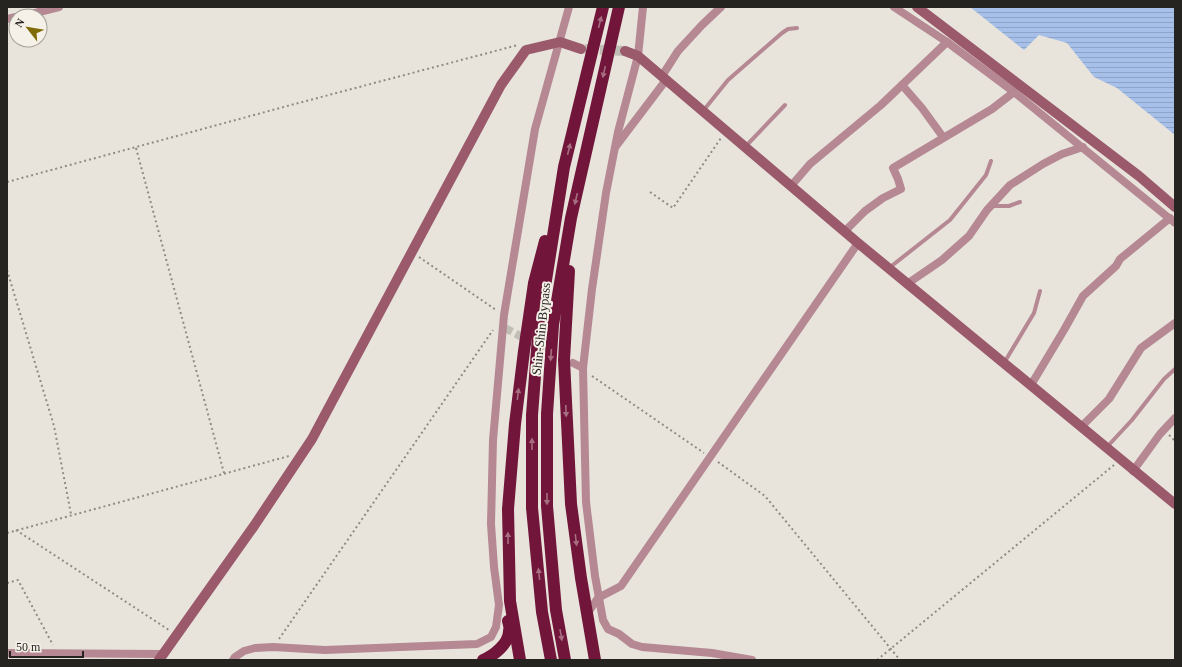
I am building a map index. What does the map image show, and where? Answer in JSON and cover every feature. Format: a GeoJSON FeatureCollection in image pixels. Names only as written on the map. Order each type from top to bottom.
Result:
{"type":"FeatureCollection","features":[{"type":"Feature","properties":{"kind":"highway","name":"Shin-Shin Bypass"},"geometry":{"type":"LineString","coordinates":[[551,660],[542,612],[532,508],[532,415],[539,324],[564,167],[604,7]]}},
{"type":"Feature","properties":{"kind":"highway","name":"Shin-Shin Bypass"},"geometry":{"type":"LineString","coordinates":[[565,660],[556,610],[547,506],[547,414],[553,325],[571,218],[619,7]]}},
{"type":"Feature","properties":{"kind":"highway"},"geometry":{"type":"LineString","coordinates":[[520,660],[510,601],[509,575],[508,509],[515,424],[534,283],[564,167]]}},
{"type":"Feature","properties":{"kind":"highway"},"geometry":{"type":"LineString","coordinates":[[571,218],[564,360],[566,419],[571,504],[580,578],[595,660]]}},
{"type":"Feature","properties":{"kind":"highway"},"geometry":{"type":"LineString","coordinates":[[483,660],[498,650],[510,633],[502,603],[509,575]]}},
{"type":"Feature","properties":{"kind":"street"},"geometry":{"type":"LineString","coordinates":[[48,10],[59,7]]}},
{"type":"Feature","properties":{"kind":"street"},"geometry":{"type":"LineString","coordinates":[[233,660],[244,651],[255,648],[273,647],[325,650],[477,644],[491,637],[496,628],[502,603],[494,568],[491,524],[493,440],[504,315],[535,129],[569,7]]}},
{"type":"Feature","properties":{"kind":"street"},"geometry":{"type":"LineString","coordinates":[[644,7],[638,56],[615,148],[592,289],[583,368],[586,502],[598,598],[603,620],[608,629],[620,634],[632,644],[642,647],[712,653],[752,660]]}},
{"type":"Feature","properties":{"kind":"street"},"geometry":{"type":"LineString","coordinates":[[615,148],[664,78],[678,51],[721,7]]}},
{"type":"Feature","properties":{"kind":"street"},"geometry":{"type":"LineString","coordinates":[[894,7],[947,42],[1014,92],[1172,221],[1120,258],[1116,266],[1083,296],[1030,385]]}},
{"type":"Feature","properties":{"kind":"street"},"geometry":{"type":"LineString","coordinates":[[917,7],[1139,176],[1175,207]]}},
{"type":"Feature","properties":{"kind":"street"},"geometry":{"type":"LineString","coordinates":[[7,653],[57,653],[161,657],[254,526],[304,452],[413,253],[501,85],[526,50],[560,42],[581,49]]}},
{"type":"Feature","properties":{"kind":"street"},"geometry":{"type":"LineString","coordinates":[[791,186],[810,164],[834,142],[871,113],[947,42]]}},
{"type":"Feature","properties":{"kind":"street"},"geometry":{"type":"LineString","coordinates":[[625,51],[638,56],[889,269],[1175,504]]}},
{"type":"Feature","properties":{"kind":"street"},"geometry":{"type":"LineString","coordinates":[[902,85],[922,108],[943,137]]}},
{"type":"Feature","properties":{"kind":"street"},"geometry":{"type":"LineString","coordinates":[[845,231],[865,211],[883,198],[901,189],[892,168],[992,109],[1014,92]]}},
{"type":"Feature","properties":{"kind":"street"},"geometry":{"type":"LineString","coordinates":[[907,284],[942,260],[969,236],[991,206],[1010,185],[1062,154],[1083,147]]}},
{"type":"Feature","properties":{"kind":"street"},"geometry":{"type":"LineString","coordinates":[[587,614],[598,598],[621,586],[858,243]]}},
{"type":"Feature","properties":{"kind":"street"},"geometry":{"type":"LineString","coordinates":[[504,315],[505,328]]}},
{"type":"Feature","properties":{"kind":"street"},"geometry":{"type":"LineString","coordinates":[[1080,426],[1109,399],[1141,348],[1175,323]]}},
{"type":"Feature","properties":{"kind":"street"},"geometry":{"type":"LineString","coordinates":[[573,363],[583,368]]}},
{"type":"Feature","properties":{"kind":"street"},"geometry":{"type":"LineString","coordinates":[[1134,471],[1160,434],[1175,418]]}},
{"type":"Feature","properties":{"kind":"lane"},"geometry":{"type":"LineString","coordinates":[[702,111],[728,80],[742,67],[782,33],[788,29],[797,28]]}},
{"type":"Feature","properties":{"kind":"lane"},"geometry":{"type":"LineString","coordinates":[[745,147],[785,105]]}},
{"type":"Feature","properties":{"kind":"lane"},"geometry":{"type":"LineString","coordinates":[[889,269],[950,220],[986,175],[991,161]]}},
{"type":"Feature","properties":{"kind":"lane"},"geometry":{"type":"LineString","coordinates":[[991,206],[1009,206],[1020,202]]}},
{"type":"Feature","properties":{"kind":"lane"},"geometry":{"type":"LineString","coordinates":[[1004,363],[1034,313],[1040,291]]}},
{"type":"Feature","properties":{"kind":"lane"},"geometry":{"type":"LineString","coordinates":[[1106,448],[1132,420],[1164,379],[1175,369]]}},
{"type":"Feature","properties":{"kind":"path"},"geometry":{"type":"LineString","coordinates":[[7,182],[520,45],[526,50]]}},
{"type":"Feature","properties":{"kind":"path"},"geometry":{"type":"LineString","coordinates":[[650,192],[673,208],[726,131]]}},
{"type":"Feature","properties":{"kind":"path"},"geometry":{"type":"LineString","coordinates":[[136,148],[224,473]]}},
{"type":"Feature","properties":{"kind":"path"},"geometry":{"type":"LineString","coordinates":[[273,647],[504,315],[413,253]]}},
{"type":"Feature","properties":{"kind":"path"},"geometry":{"type":"LineString","coordinates":[[7,270],[54,426],[71,514]]}},
{"type":"Feature","properties":{"kind":"path"},"geometry":{"type":"LineString","coordinates":[[583,368],[592,376],[711,457],[765,496],[900,660]]}},
{"type":"Feature","properties":{"kind":"path"},"geometry":{"type":"LineString","coordinates":[[7,532],[304,452]]}},
{"type":"Feature","properties":{"kind":"path"},"geometry":{"type":"LineString","coordinates":[[877,660],[1121,460]]}},
{"type":"Feature","properties":{"kind":"path"},"geometry":{"type":"LineString","coordinates":[[16,530],[177,634]]}},
{"type":"Feature","properties":{"kind":"path"},"geometry":{"type":"LineString","coordinates":[[7,583],[18,580],[57,653]]}},
{"type":"Feature","properties":{"kind":"water"},"geometry":{"type":"Polygon","coordinates":[[[970,7],[1175,7],[1175,135],[1117,88],[1094,77],[1067,43],[1039,35],[1024,50],[970,7]]]}},
{"type":"Feature","properties":{"kind":"tunnel"},"geometry":{"type":"LineString","coordinates":[[585,49],[625,51]]}},
{"type":"Feature","properties":{"kind":"tunnel"},"geometry":{"type":"LineString","coordinates":[[505,328],[554,354]]}}]}
